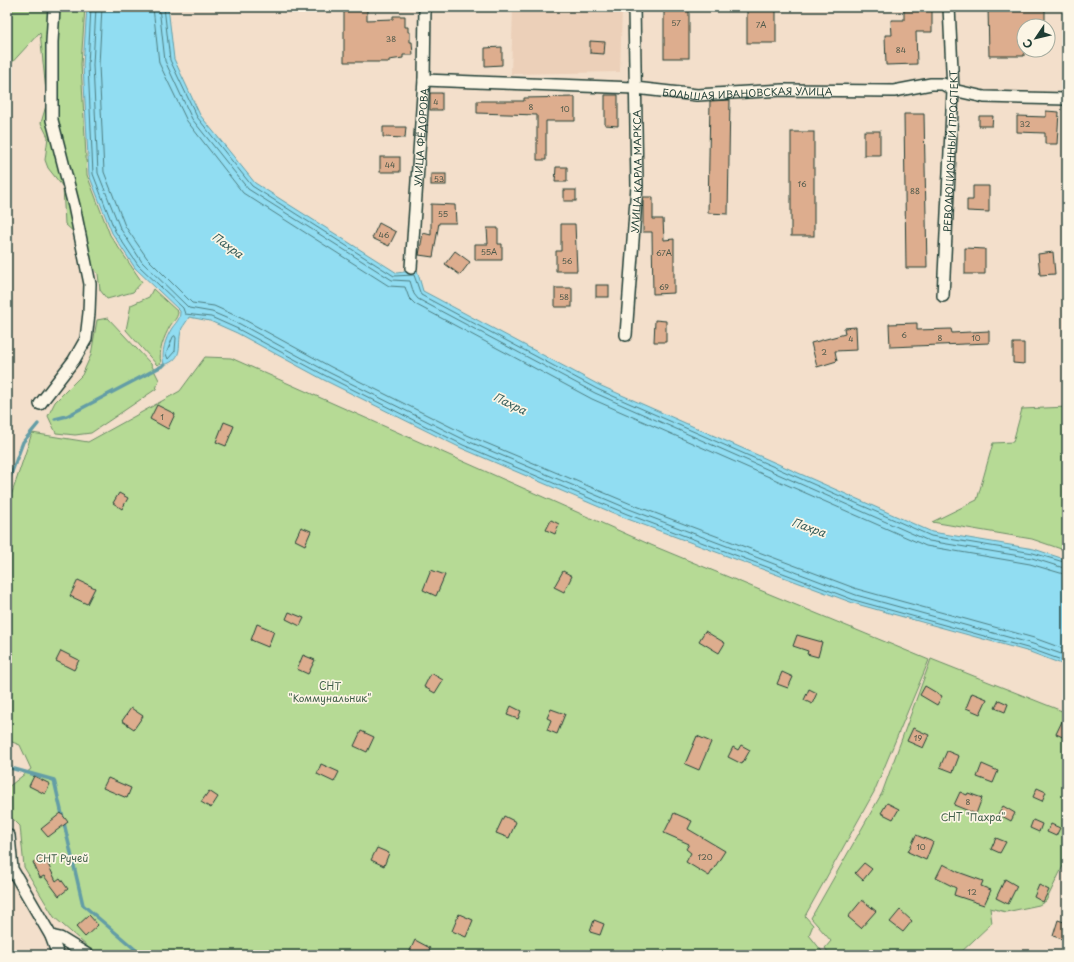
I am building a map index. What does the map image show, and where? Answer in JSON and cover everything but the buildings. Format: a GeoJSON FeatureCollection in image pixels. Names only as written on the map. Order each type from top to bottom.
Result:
{"type":"FeatureCollection","features":[{"type":"Feature","properties":{"kind":"street"},"geometry":{"type":"LineString","coordinates":[[40,404],[74,360],[86,339],[89,313],[90,284],[74,206],[52,120],[52,42],[54,7]]}},
{"type":"Feature","properties":{"kind":"street","name":"УЛИЦА ФЁДОРОВА"},"geometry":{"type":"LineString","coordinates":[[411,268],[424,80],[425,7]]}},
{"type":"Feature","properties":{"kind":"street","name":"УЛИЦА КАРЛА МАРКСА"},"geometry":{"type":"LineString","coordinates":[[626,335],[637,186],[634,7]]}},
{"type":"Feature","properties":{"kind":"street","name":"РЕВОЛЮЦИОННЫЙ ПРОСПЕКТ"},"geometry":{"type":"LineString","coordinates":[[943,296],[953,90],[949,7]]}},
{"type":"Feature","properties":{"kind":"street","name":"БОЛЬШАЯ ИВАНОВСКАЯ УЛИЦА"},"geometry":{"type":"LineString","coordinates":[[424,80],[635,88],[697,95],[783,90],[894,91],[931,84],[943,84],[953,90],[984,97],[1067,99]]}},
{"type":"Feature","properties":{"kind":"street"},"geometry":{"type":"LineString","coordinates":[[9,836],[12,869],[51,936],[58,955]]}},
{"type":"Feature","properties":{"kind":"street"},"geometry":{"type":"LineString","coordinates":[[51,936],[60,938],[88,955]]}},
{"type":"Feature","properties":{"kind":"shaded area"},"geometry":{"type":"Polygon","coordinates":[[[513,7],[622,7],[620,72],[511,74],[513,7]]]}},
{"type":"Feature","properties":{"kind":"green space"},"geometry":{"type":"Polygon","coordinates":[[[7,7],[85,7],[81,64],[87,175],[110,235],[142,282],[133,292],[107,299],[100,290],[98,274],[88,260],[77,235],[65,224],[63,187],[48,168],[45,160],[48,137],[41,123],[47,102],[40,32],[7,68],[7,7]]]}},
{"type":"Feature","properties":{"kind":"green space"},"geometry":{"type":"Polygon","coordinates":[[[153,289],[178,312],[164,339],[160,354],[161,363],[157,365],[126,330],[131,305],[149,297],[153,289]]]}},
{"type":"Feature","properties":{"kind":"green space"},"geometry":{"type":"Polygon","coordinates":[[[108,318],[151,364],[159,380],[156,389],[91,433],[75,435],[56,433],[48,416],[55,402],[82,375],[91,355],[97,320],[108,318]]]}},
{"type":"Feature","properties":{"kind":"green space","name":"СНТ \"Коммунальник\""},"geometry":{"type":"Polygon","coordinates":[[[205,357],[231,358],[651,545],[929,660],[874,792],[805,916],[813,925],[809,935],[825,955],[97,955],[54,917],[24,867],[20,826],[7,813],[7,788],[31,769],[20,745],[7,740],[7,508],[32,433],[88,442],[180,391],[205,357]]]}},
{"type":"Feature","properties":{"kind":"green space"},"geometry":{"type":"Polygon","coordinates":[[[1067,407],[1067,551],[1032,539],[932,522],[977,500],[993,443],[1013,442],[1022,409],[1067,407]]]}},
{"type":"Feature","properties":{"kind":"green space","name":"СНТ \"Пахра\""},"geometry":{"type":"Polygon","coordinates":[[[931,659],[1067,713],[1067,867],[1063,866],[1046,901],[1039,905],[1006,912],[990,908],[992,923],[958,955],[830,955],[825,948],[831,941],[811,918],[882,793],[931,659]]]}},
{"type":"Feature","properties":{"kind":"water","name":"Пахра"},"geometry":{"type":"Polygon","coordinates":[[[87,7],[168,7],[174,59],[200,115],[255,183],[397,273],[417,270],[423,291],[599,385],[932,532],[1034,549],[1067,560],[1067,666],[1030,652],[853,603],[625,518],[461,448],[324,380],[237,333],[210,321],[189,317],[180,334],[178,354],[175,359],[164,365],[163,350],[172,328],[179,318],[180,311],[135,268],[112,233],[89,175],[83,65],[87,7]]]}},
{"type":"Feature","properties":{"kind":"waterway"},"geometry":{"type":"LineString","coordinates":[[55,419],[67,416],[164,365]]}},
{"type":"Feature","properties":{"kind":"waterway"},"geometry":{"type":"LineString","coordinates":[[7,485],[23,442],[38,424]]}},
{"type":"Feature","properties":{"kind":"waterway"},"geometry":{"type":"LineString","coordinates":[[7,767],[54,780],[83,905],[137,951],[139,955]]}},
{"type":"Feature","properties":{"kind":"park label","name":"СНТ Ручей"},"geometry":{"type":"Point","coordinates":[62,857]}}]}
